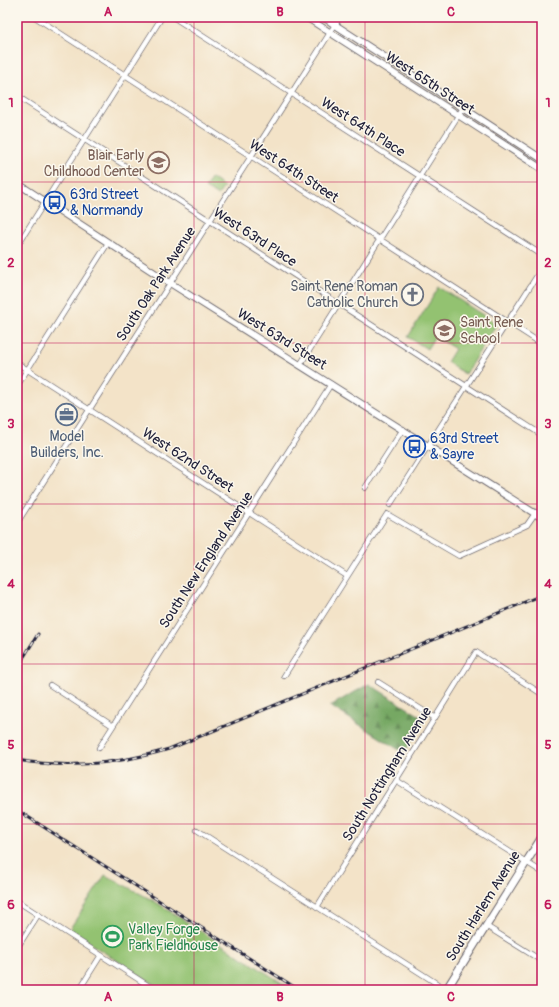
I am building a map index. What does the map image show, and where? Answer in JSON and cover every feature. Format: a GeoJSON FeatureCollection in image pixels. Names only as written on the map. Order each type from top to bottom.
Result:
{"type":"FeatureCollection","features":[{"type":"Feature","properties":{"kind":"main road","name":"West 65th Street"},"geometry":{"type":"LineString","coordinates":[[306,17],[542,169]]}},
{"type":"Feature","properties":{"kind":"main road","name":"West 65th Street"},"geometry":{"type":"LineString","coordinates":[[323,17],[542,159]]}},
{"type":"Feature","properties":{"kind":"main road","name":"West 63rd Street"},"geometry":{"type":"LineString","coordinates":[[17,183],[170,283],[540,515]]}},
{"type":"Feature","properties":{"kind":"main road","name":"South Harlem Avenue"},"geometry":{"type":"LineString","coordinates":[[446,990],[542,837]]}},
{"type":"Feature","properties":{"kind":"street","name":"West 64th Street"},"geometry":{"type":"LineString","coordinates":[[35,17],[542,344]]}},
{"type":"Feature","properties":{"kind":"street"},"geometry":{"type":"LineString","coordinates":[[17,246],[162,17]]}},
{"type":"Feature","properties":{"kind":"street","name":"West 64th Place"},"geometry":{"type":"LineString","coordinates":[[173,17],[542,255]]}},
{"type":"Feature","properties":{"kind":"street","name":"South Oak Park Avenue"},"geometry":{"type":"LineString","coordinates":[[17,523],[340,17]]}},
{"type":"Feature","properties":{"kind":"street","name":"West 63rd Place"},"geometry":{"type":"LineString","coordinates":[[17,96],[542,435]]}},
{"type":"Feature","properties":{"kind":"street"},"geometry":{"type":"LineString","coordinates":[[300,365],[463,108]]}},
{"type":"Feature","properties":{"kind":"street"},"geometry":{"type":"LineString","coordinates":[[17,386],[108,243]]}},
{"type":"Feature","properties":{"kind":"street"},"geometry":{"type":"LineString","coordinates":[[390,505],[542,268]]}},
{"type":"Feature","properties":{"kind":"street","name":"West 62nd Street"},"geometry":{"type":"LineString","coordinates":[[17,363],[347,576]]}},
{"type":"Feature","properties":{"kind":"street","name":"South New England Avenue"},"geometry":{"type":"LineString","coordinates":[[99,748],[331,384]]}},
{"type":"Feature","properties":{"kind":"street"},"geometry":{"type":"LineString","coordinates":[[365,488],[403,429]]}},
{"type":"Feature","properties":{"kind":"street"},"geometry":{"type":"LineString","coordinates":[[284,676],[387,514],[459,556],[527,525],[540,515]]}},
{"type":"Feature","properties":{"kind":"street","name":"South Nottingham Avenue"},"geometry":{"type":"LineString","coordinates":[[317,907],[476,652],[542,694]]}},
{"type":"Feature","properties":{"kind":"street"},"geometry":{"type":"LineString","coordinates":[[378,682],[435,718]]}},
{"type":"Feature","properties":{"kind":"street"},"geometry":{"type":"LineString","coordinates":[[50,685],[113,726]]}},
{"type":"Feature","properties":{"kind":"street"},"geometry":{"type":"LineString","coordinates":[[396,780],[542,872]]}},
{"type":"Feature","properties":{"kind":"street"},"geometry":{"type":"LineString","coordinates":[[197,830],[446,990]]}},
{"type":"Feature","properties":{"kind":"street"},"geometry":{"type":"LineString","coordinates":[[17,901],[155,990]]}},
{"type":"Feature","properties":{"kind":"street"},"geometry":{"type":"LineString","coordinates":[[17,948],[38,915]]}},
{"type":"Feature","properties":{"kind":"street"},"geometry":{"type":"LineString","coordinates":[[486,926],[542,961]]}},
{"type":"Feature","properties":{"kind":"street"},"geometry":{"type":"LineString","coordinates":[[79,990],[101,955]]}},
{"type":"Feature","properties":{"kind":"green space"},"geometry":{"type":"Polygon","coordinates":[[[211,178],[224,187],[217,195],[205,188],[211,178]]]}},
{"type":"Feature","properties":{"kind":"green space","name":"Saint Rene School"},"geometry":{"type":"Polygon","coordinates":[[[439,287],[497,324],[465,374],[447,362],[455,349],[435,336],[427,349],[408,337],[439,287]]]}},
{"type":"Feature","properties":{"kind":"green space"},"geometry":{"type":"Polygon","coordinates":[[[369,684],[425,719],[405,751],[401,751],[330,706],[369,684]]]}},
{"type":"Feature","properties":{"kind":"green space"},"geometry":{"type":"Polygon","coordinates":[[[105,875],[154,901],[293,990],[163,990],[69,930],[105,875]]]}},
{"type":"Feature","properties":{"kind":"railway"},"geometry":{"type":"LineString","coordinates":[[17,760],[36,763],[94,764],[131,758],[169,749],[542,595]]}},
{"type":"Feature","properties":{"kind":"railway"},"geometry":{"type":"LineString","coordinates":[[17,668],[38,634]]}},
{"type":"Feature","properties":{"kind":"railway"},"geometry":{"type":"LineString","coordinates":[[17,810],[299,990]]}},
{"type":"Feature","properties":{"kind":"place","name":"Blair Early Childhood Center"},"geometry":{"type":"Point","coordinates":[159,163]}},
{"type":"Feature","properties":{"kind":"place","name":"63rd Street & Normandy"},"geometry":{"type":"Point","coordinates":[55,202]}},
{"type":"Feature","properties":{"kind":"place","name":"Saint Rene Roman Catholic Church"},"geometry":{"type":"Point","coordinates":[413,294]}},
{"type":"Feature","properties":{"kind":"place","name":"Saint Rene School"},"geometry":{"type":"Point","coordinates":[445,330]}},
{"type":"Feature","properties":{"kind":"place","name":"Model Builders, Inc."},"geometry":{"type":"Point","coordinates":[67,414]}},
{"type":"Feature","properties":{"kind":"place","name":"63rd Street & Sayre"},"geometry":{"type":"Point","coordinates":[415,446]}},
{"type":"Feature","properties":{"kind":"place","name":"Valley Forge Park Fieldhouse"},"geometry":{"type":"Point","coordinates":[113,937]}}]}
